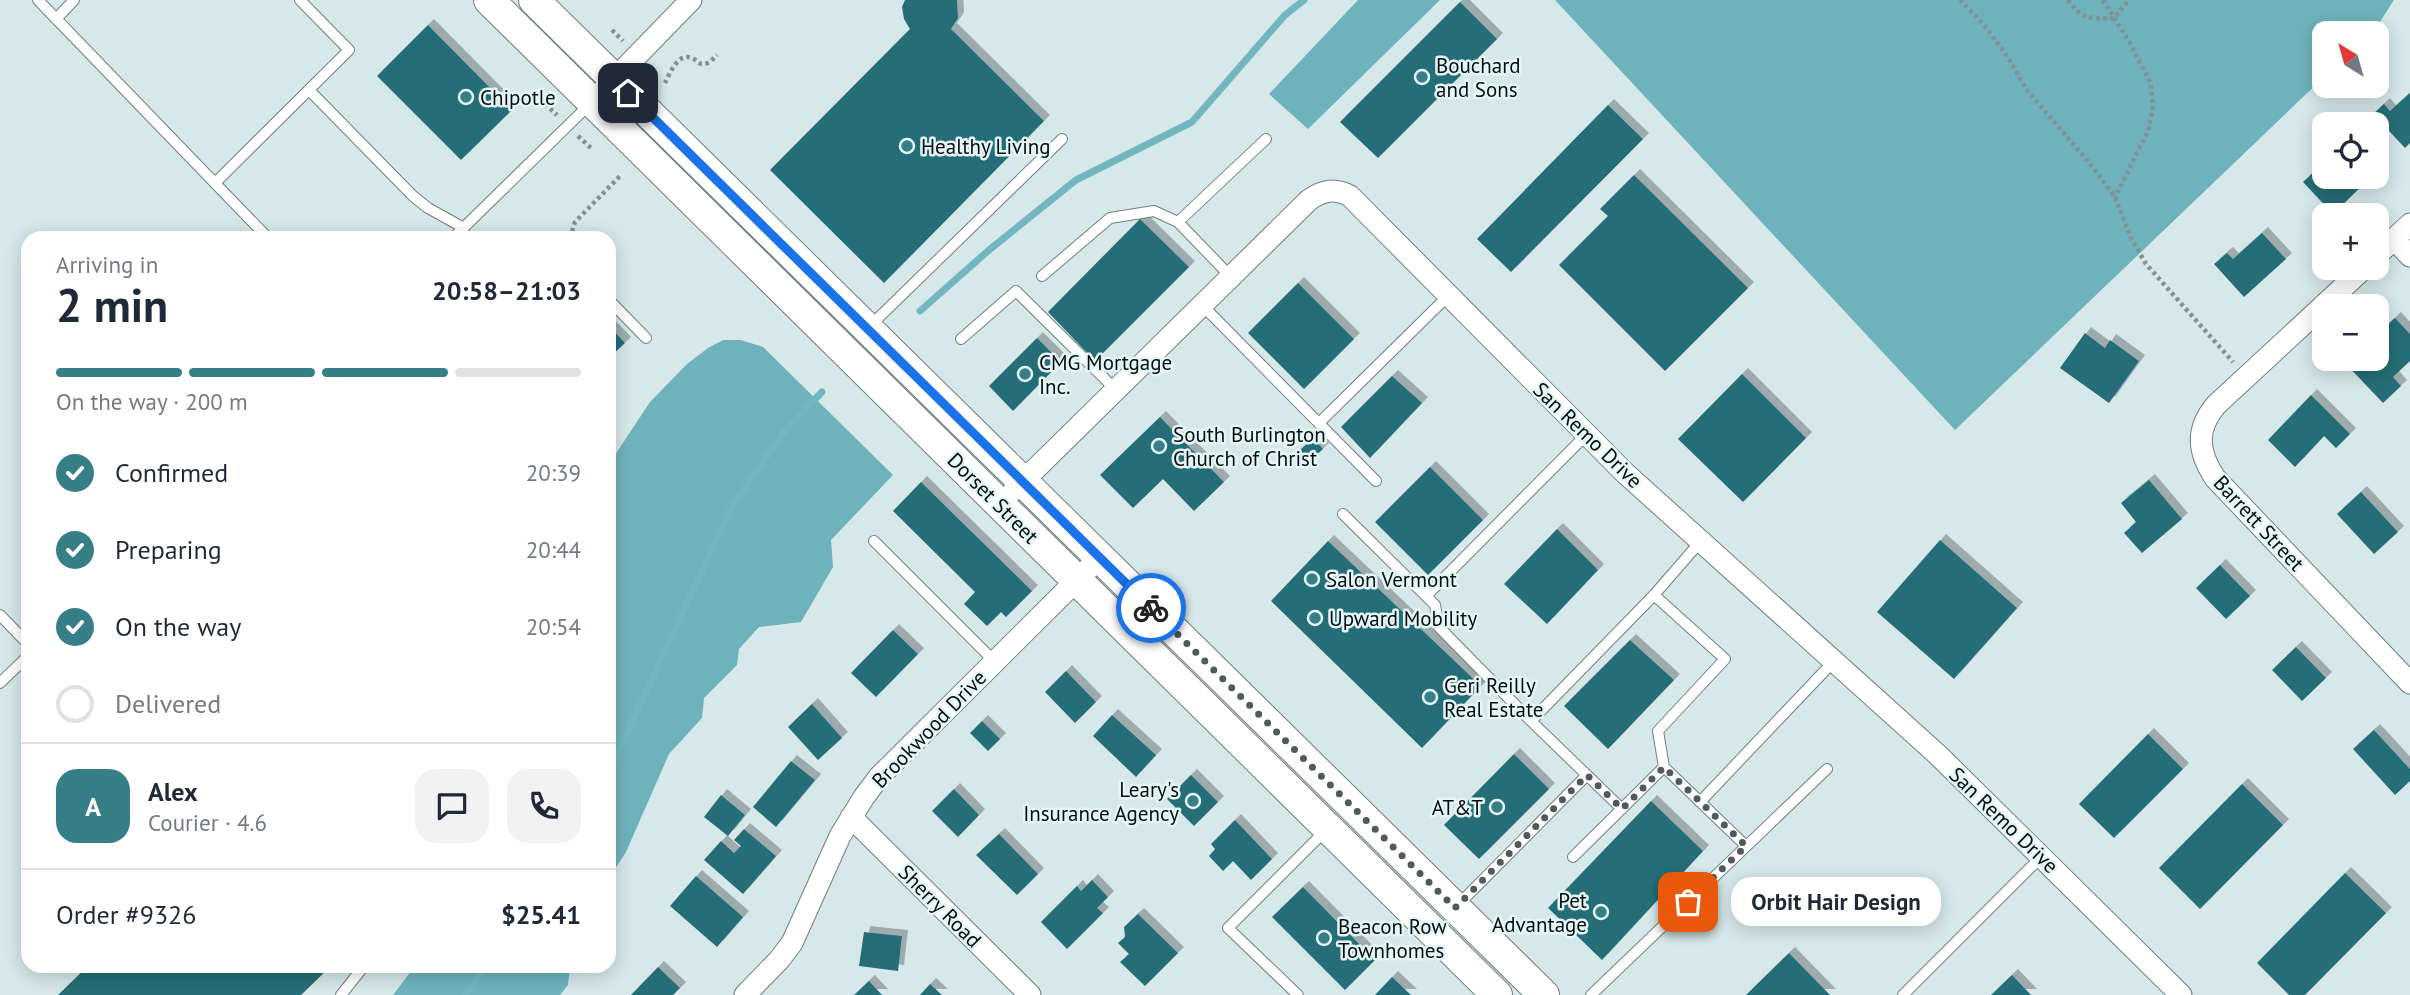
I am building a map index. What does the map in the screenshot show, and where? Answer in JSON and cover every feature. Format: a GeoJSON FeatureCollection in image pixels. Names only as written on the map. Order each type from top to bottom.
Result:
{"type":"FeatureCollection","features":[{"type":"Feature","properties":{"kind":"main road","name":"Dorset Street"},"geometry":{"type":"LineString","coordinates":[[489,0],[1497,995]]}},
{"type":"Feature","properties":{"kind":"main road","name":"Dorset Street"},"geometry":{"type":"LineString","coordinates":[[534,0],[1544,995]]}},
{"type":"Feature","properties":{"kind":"street"},"geometry":{"type":"LineString","coordinates":[[591,103],[691,0]]}},
{"type":"Feature","properties":{"kind":"street","name":"San Remo Drive"},"geometry":{"type":"LineString","coordinates":[[999,504],[1309,200],[1318,194],[1341,191],[1350,196],[1586,435],[1700,542],[1938,755],[2182,995]]}},
{"type":"Feature","properties":{"kind":"street"},"geometry":{"type":"LineString","coordinates":[[2389,244],[2410,224]]}},
{"type":"Feature","properties":{"kind":"street"},"geometry":{"type":"LineString","coordinates":[[2394,239],[2410,256]]}},
{"type":"Feature","properties":{"kind":"street","name":"Barrett Street"},"geometry":{"type":"LineString","coordinates":[[2351,280],[2216,405],[2207,416],[2201,432],[2200,447],[2204,462],[2215,478],[2410,682]]}},
{"type":"Feature","properties":{"kind":"street","name":"Brookwood Drive"},"geometry":{"type":"LineString","coordinates":[[745,995],[792,943],[851,817],[879,777],[1100,557]]}},
{"type":"Feature","properties":{"kind":"street","name":"Sherry Road"},"geometry":{"type":"LineString","coordinates":[[851,817],[1030,995]]}},
{"type":"Feature","properties":{"kind":"lane"},"geometry":{"type":"LineString","coordinates":[[38,0],[261,231]]}},
{"type":"Feature","properties":{"kind":"lane"},"geometry":{"type":"LineString","coordinates":[[56,19],[74,0]]}},
{"type":"Feature","properties":{"kind":"lane"},"geometry":{"type":"LineString","coordinates":[[215,183],[349,50],[300,0]]}},
{"type":"Feature","properties":{"kind":"lane"},"geometry":{"type":"LineString","coordinates":[[309,90],[413,196],[428,208],[464,228]]}},
{"type":"Feature","properties":{"kind":"lane"},"geometry":{"type":"LineString","coordinates":[[461,231],[591,103]]}},
{"type":"Feature","properties":{"kind":"lane"},"geometry":{"type":"LineString","coordinates":[[867,329],[1062,139]]}},
{"type":"Feature","properties":{"kind":"lane"},"geometry":{"type":"LineString","coordinates":[[1178,222],[1266,139]]}},
{"type":"Feature","properties":{"kind":"lane"},"geometry":{"type":"LineString","coordinates":[[1042,276],[1110,218],[1154,211],[1178,222],[1232,278]]}},
{"type":"Feature","properties":{"kind":"lane"},"geometry":{"type":"LineString","coordinates":[[961,338],[1016,292],[1116,390]]}},
{"type":"Feature","properties":{"kind":"lane"},"geometry":{"type":"LineString","coordinates":[[1319,423],[1448,296]]}},
{"type":"Feature","properties":{"kind":"lane"},"geometry":{"type":"LineString","coordinates":[[1203,306],[1376,481]]}},
{"type":"Feature","properties":{"kind":"lane"},"geometry":{"type":"LineString","coordinates":[[616,307],[646,338]]}},
{"type":"Feature","properties":{"kind":"lane"},"geometry":{"type":"LineString","coordinates":[[1426,596],[1586,435]]}},
{"type":"Feature","properties":{"kind":"lane"},"geometry":{"type":"LineString","coordinates":[[1343,514],[1435,605],[1439,628],[1531,722],[1622,809]]}},
{"type":"Feature","properties":{"kind":"lane"},"geometry":{"type":"LineString","coordinates":[[874,541],[995,662]]}},
{"type":"Feature","properties":{"kind":"lane"},"geometry":{"type":"LineString","coordinates":[[1531,722],[1654,595],[1700,542]]}},
{"type":"Feature","properties":{"kind":"lane"},"geometry":{"type":"LineString","coordinates":[[1654,595],[1725,659],[1658,731],[1664,767],[1746,846]]}},
{"type":"Feature","properties":{"kind":"lane"},"geometry":{"type":"LineString","coordinates":[[0,615],[21,637]]}},
{"type":"Feature","properties":{"kind":"lane"},"geometry":{"type":"LineString","coordinates":[[1700,802],[1833,661]]}},
{"type":"Feature","properties":{"kind":"lane"},"geometry":{"type":"LineString","coordinates":[[0,683],[21,663]]}},
{"type":"Feature","properties":{"kind":"lane"},"geometry":{"type":"LineString","coordinates":[[1573,857],[1664,767]]}},
{"type":"Feature","properties":{"kind":"lane"},"geometry":{"type":"LineString","coordinates":[[1591,995],[1826,769]]}},
{"type":"Feature","properties":{"kind":"lane"},"geometry":{"type":"LineString","coordinates":[[1455,908],[1587,775]]}},
{"type":"Feature","properties":{"kind":"lane"},"geometry":{"type":"LineString","coordinates":[[1298,995],[1228,928],[1328,828]]}},
{"type":"Feature","properties":{"kind":"lane"},"geometry":{"type":"LineString","coordinates":[[1903,995],[2041,856]]}},
{"type":"Feature","properties":{"kind":"lane"},"geometry":{"type":"LineString","coordinates":[[341,995],[358,973]]}},
{"type":"Feature","properties":{"kind":"path"},"geometry":{"type":"LineString","coordinates":[[1960,0],[1984,25],[2008,57],[2026,89],[2115,197],[2132,240],[2146,264],[2234,363]]}},
{"type":"Feature","properties":{"kind":"path"},"geometry":{"type":"LineString","coordinates":[[2068,0],[2073,8],[2089,19],[2114,18],[2129,0]]}},
{"type":"Feature","properties":{"kind":"path"},"geometry":{"type":"LineString","coordinates":[[2103,0],[2151,84],[2152,106],[2148,131],[2115,197]]}},
{"type":"Feature","properties":{"kind":"path"},"geometry":{"type":"LineString","coordinates":[[665,83],[680,59],[692,58],[707,64],[717,55]]}},
{"type":"Feature","properties":{"kind":"path"},"geometry":{"type":"LineString","coordinates":[[572,231],[575,222],[620,176]]}},
{"type":"Feature","properties":{"kind":"shaded area"},"geometry":{"type":"Polygon","coordinates":[[[1358,0],[1440,0],[1308,129],[1269,94],[1358,0]]]}},
{"type":"Feature","properties":{"kind":"shaded area"},"geometry":{"type":"Polygon","coordinates":[[[1555,0],[2394,0],[2381,21],[2312,21],[2312,88],[1955,430],[1555,0]]]}},
{"type":"Feature","properties":{"kind":"shaded area"},"geometry":{"type":"Polygon","coordinates":[[[723,340],[741,340],[763,347],[893,475],[831,540],[833,567],[801,622],[759,627],[739,649],[737,665],[704,698],[702,718],[669,754],[626,852],[616,867],[616,453],[650,402],[687,364],[723,340]]]}},
{"type":"Feature","properties":{"kind":"shaded area"},"geometry":{"type":"Polygon","coordinates":[[[410,973],[569,973],[568,985],[560,995],[393,995],[410,973]]]}},
{"type":"Feature","properties":{"kind":"building","name":"Healthy Living"},"geometry":{"type":"Polygon","coordinates":[[[905,0],[957,0],[958,18],[951,29],[1044,121],[884,283],[770,170],[910,29],[904,19],[902,7],[905,0]]]}},
{"type":"Feature","properties":{"kind":"building","name":"Bouchard and Sons"},"geometry":{"type":"Polygon","coordinates":[[[1460,2],[1497,39],[1378,158],[1340,122],[1460,2]]]}},
{"type":"Feature","properties":{"kind":"building"},"geometry":{"type":"Polygon","coordinates":[[[428,25],[512,110],[461,160],[377,76],[428,25]]]}},
{"type":"Feature","properties":{"kind":"building"},"geometry":{"type":"Polygon","coordinates":[[[2410,93],[2410,143],[2405,148],[2389,131],[2389,112],[2375,112],[2384,104],[2390,111],[2410,93]]]}},
{"type":"Feature","properties":{"kind":"building"},"geometry":{"type":"Polygon","coordinates":[[[1608,105],[1643,139],[1511,272],[1477,239],[1608,105]]]}},
{"type":"Feature","properties":{"kind":"building"},"geometry":{"type":"Polygon","coordinates":[[[2312,174],[2312,189],[2359,189],[2344,203],[2323,203],[2303,182],[2312,174]]]}},
{"type":"Feature","properties":{"kind":"building"},"geometry":{"type":"Polygon","coordinates":[[[1634,175],[1748,288],[1665,371],[1559,265],[1608,216],[1600,209],[1634,175]]]}},
{"type":"Feature","properties":{"kind":"building"},"geometry":{"type":"Polygon","coordinates":[[[1140,219],[1189,267],[1095,361],[1048,312],[1140,219]]]}},
{"type":"Feature","properties":{"kind":"building"},"geometry":{"type":"Polygon","coordinates":[[[2262,233],[2286,259],[2244,297],[2214,264],[2227,253],[2233,259],[2262,233]]]}},
{"type":"Feature","properties":{"kind":"building"},"geometry":{"type":"Polygon","coordinates":[[[1298,283],[1354,339],[1304,389],[1248,333],[1298,283]]]}},
{"type":"Feature","properties":{"kind":"building"},"geometry":{"type":"Polygon","coordinates":[[[2395,318],[2410,334],[2410,361],[2393,377],[2401,386],[2383,403],[2353,371],[2389,371],[2389,323],[2395,318]]]}},
{"type":"Feature","properties":{"kind":"building"},"geometry":{"type":"Polygon","coordinates":[[[616,333],[625,343],[616,351],[616,333]]]}},
{"type":"Feature","properties":{"kind":"building"},"geometry":{"type":"Polygon","coordinates":[[[2085,333],[2105,348],[2110,340],[2139,361],[2109,403],[2060,368],[2085,333]]]}},
{"type":"Feature","properties":{"kind":"building","name":"CMG Mortgage Inc."},"geometry":{"type":"Polygon","coordinates":[[[1037,338],[1061,362],[1013,411],[989,386],[1037,338]]]}},
{"type":"Feature","properties":{"kind":"building"},"geometry":{"type":"Polygon","coordinates":[[[1742,374],[1806,438],[1743,502],[1678,439],[1742,374]]]}},
{"type":"Feature","properties":{"kind":"building"},"geometry":{"type":"Polygon","coordinates":[[[1392,376],[1422,403],[1370,458],[1341,427],[1392,376]]]}},
{"type":"Feature","properties":{"kind":"building"},"geometry":{"type":"Polygon","coordinates":[[[2311,395],[2350,434],[2336,448],[2324,436],[2295,467],[2268,440],[2311,395]]]}},
{"type":"Feature","properties":{"kind":"building","name":"South Burlington Church of Christ"},"geometry":{"type":"Polygon","coordinates":[[[1160,417],[1224,482],[1194,511],[1163,479],[1133,508],[1100,475],[1160,417]]]}},
{"type":"Feature","properties":{"kind":"building"},"geometry":{"type":"Polygon","coordinates":[[[1313,438],[1323,449],[1310,461],[1300,450],[1313,438]]]}},
{"type":"Feature","properties":{"kind":"building"},"geometry":{"type":"Polygon","coordinates":[[[1430,467],[1483,520],[1428,575],[1375,522],[1430,467]]]}},
{"type":"Feature","properties":{"kind":"building"},"geometry":{"type":"Polygon","coordinates":[[[2149,480],[2182,519],[2142,553],[2124,533],[2136,522],[2121,503],[2149,480]]]}},
{"type":"Feature","properties":{"kind":"building"},"geometry":{"type":"Polygon","coordinates":[[[921,482],[1032,591],[1006,617],[1001,612],[987,626],[964,604],[975,592],[893,511],[921,482]]]}},
{"type":"Feature","properties":{"kind":"building"},"geometry":{"type":"Polygon","coordinates":[[[2361,492],[2398,532],[2374,554],[2337,514],[2361,492]]]}},
{"type":"Feature","properties":{"kind":"building"},"geometry":{"type":"Polygon","coordinates":[[[1557,529],[1598,570],[1547,624],[1504,584],[1557,529]]]}},
{"type":"Feature","properties":{"kind":"building"},"geometry":{"type":"Polygon","coordinates":[[[1940,540],[2017,608],[1954,679],[1877,612],[1940,540]]]}},
{"type":"Feature","properties":{"kind":"building"},"geometry":{"type":"Polygon","coordinates":[[[1328,541],[1481,686],[1422,748],[1271,601],[1328,541]]]}},
{"type":"Feature","properties":{"kind":"building"},"geometry":{"type":"Polygon","coordinates":[[[2220,565],[2250,596],[2226,619],[2196,588],[2220,565]]]}},
{"type":"Feature","properties":{"kind":"building"},"geometry":{"type":"Polygon","coordinates":[[[893,630],[918,654],[876,697],[851,673],[893,630]]]}},
{"type":"Feature","properties":{"kind":"building"},"geometry":{"type":"Polygon","coordinates":[[[1630,640],[1674,680],[1608,749],[1564,706],[1630,640]]]}},
{"type":"Feature","properties":{"kind":"building"},"geometry":{"type":"Polygon","coordinates":[[[2296,647],[2326,678],[2302,701],[2272,670],[2296,647]]]}},
{"type":"Feature","properties":{"kind":"building"},"geometry":{"type":"Polygon","coordinates":[[[1066,671],[1096,702],[1075,723],[1045,692],[1066,671]]]}},
{"type":"Feature","properties":{"kind":"building"},"geometry":{"type":"Polygon","coordinates":[[[812,704],[842,738],[818,760],[788,727],[812,704]]]}},
{"type":"Feature","properties":{"kind":"building"},"geometry":{"type":"Polygon","coordinates":[[[1112,715],[1156,755],[1136,777],[1093,736],[1112,715]]]}},
{"type":"Feature","properties":{"kind":"building"},"geometry":{"type":"Polygon","coordinates":[[[982,721],[1000,739],[988,751],[970,733],[982,721]]]}},
{"type":"Feature","properties":{"kind":"building"},"geometry":{"type":"Polygon","coordinates":[[[2374,730],[2410,769],[2410,781],[2395,795],[2353,749],[2374,730]]]}},
{"type":"Feature","properties":{"kind":"building"},"geometry":{"type":"Polygon","coordinates":[[[2148,734],[2183,769],[2114,838],[2079,804],[2148,734]]]}},
{"type":"Feature","properties":{"kind":"building","name":"AT&T"},"geometry":{"type":"Polygon","coordinates":[[[1514,754],[1549,789],[1479,859],[1444,825],[1514,754]]]}},
{"type":"Feature","properties":{"kind":"building"},"geometry":{"type":"Polygon","coordinates":[[[791,761],[815,780],[776,827],[753,807],[791,761]]]}},
{"type":"Feature","properties":{"kind":"building","name":"Leary's Insurance Agency"},"geometry":{"type":"Polygon","coordinates":[[[1191,775],[1218,802],[1194,826],[1167,799],[1191,775]]]}},
{"type":"Feature","properties":{"kind":"building"},"geometry":{"type":"Polygon","coordinates":[[[2242,784],[2283,825],[2200,909],[2159,868],[2242,784]]]}},
{"type":"Feature","properties":{"kind":"building"},"geometry":{"type":"Polygon","coordinates":[[[954,789],[979,815],[958,837],[932,811],[954,789]]]}},
{"type":"Feature","properties":{"kind":"building"},"geometry":{"type":"Polygon","coordinates":[[[721,795],[745,815],[728,836],[704,817],[721,795]]]}},
{"type":"Feature","properties":{"kind":"building"},"geometry":{"type":"Polygon","coordinates":[[[1651,801],[1703,851],[1602,960],[1548,908],[1651,801]]]}},
{"type":"Feature","properties":{"kind":"building"},"geometry":{"type":"Polygon","coordinates":[[[1235,820],[1272,859],[1251,880],[1233,861],[1223,871],[1209,856],[1215,849],[1211,844],[1235,820]]]}},
{"type":"Feature","properties":{"kind":"building"},"geometry":{"type":"Polygon","coordinates":[[[744,829],[776,856],[743,894],[704,860],[721,841],[734,853],[741,846],[734,840],[744,829]]]}},
{"type":"Feature","properties":{"kind":"building"},"geometry":{"type":"Polygon","coordinates":[[[999,834],[1038,874],[1017,895],[976,855],[999,834]]]}},
{"type":"Feature","properties":{"kind":"building"},"geometry":{"type":"Polygon","coordinates":[[[2345,873],[2386,913],[2305,995],[2289,995],[2257,963],[2345,873]]]}},
{"type":"Feature","properties":{"kind":"building"},"geometry":{"type":"Polygon","coordinates":[[[696,876],[743,917],[717,947],[670,906],[696,876]]]}},
{"type":"Feature","properties":{"kind":"building"},"geometry":{"type":"Polygon","coordinates":[[[1092,880],[1108,897],[1097,908],[1103,913],[1067,949],[1041,922],[1077,886],[1081,891],[1092,880]]]}},
{"type":"Feature","properties":{"kind":"building","name":"Beacon Row Townhomes"},"geometry":{"type":"Polygon","coordinates":[[[1303,887],[1375,960],[1345,990],[1272,917],[1303,887]]]}},
{"type":"Feature","properties":{"kind":"building"},"geometry":{"type":"Polygon","coordinates":[[[1138,914],[1178,953],[1145,986],[1120,962],[1129,954],[1118,943],[1125,937],[1124,927],[1138,914]]]}},
{"type":"Feature","properties":{"kind":"building"},"geometry":{"type":"Polygon","coordinates":[[[864,932],[902,936],[898,971],[859,966],[864,932]]]}},
{"type":"Feature","properties":{"kind":"building"},"geometry":{"type":"Polygon","coordinates":[[[1789,953],[1830,995],[1746,995],[1789,953]]]}},
{"type":"Feature","properties":{"kind":"building"},"geometry":{"type":"Polygon","coordinates":[[[658,967],[680,988],[673,995],[631,995],[658,967]]]}},
{"type":"Feature","properties":{"kind":"building"},"geometry":{"type":"Polygon","coordinates":[[[81,973],[324,973],[301,995],[58,995],[81,973]]]}},
{"type":"Feature","properties":{"kind":"building"},"geometry":{"type":"Polygon","coordinates":[[[2012,975],[2031,995],[1991,995],[2012,975]]]}},
{"type":"Feature","properties":{"kind":"building","name":"Beacon Row Townhomes"},"geometry":{"type":"Polygon","coordinates":[[[1392,977],[1411,995],[1375,995],[1392,977]]]}},
{"type":"Feature","properties":{"kind":"building"},"geometry":{"type":"Polygon","coordinates":[[[869,981],[882,995],[854,995],[869,981]]]}},
{"type":"Feature","properties":{"kind":"building"},"geometry":{"type":"Polygon","coordinates":[[[930,984],[942,995],[920,995],[930,984]]]}},
{"type":"Feature","properties":{"kind":"waterway"},"geometry":{"type":"LineString","coordinates":[[920,311],[989,250],[1076,180],[1192,122],[1285,15],[1304,0]]}},
{"type":"Feature","properties":{"kind":"waterway"},"geometry":{"type":"LineString","coordinates":[[616,757],[731,508],[786,429],[822,392]]}},
{"type":"Feature","properties":{"kind":"waterway"},"geometry":{"type":"LineString","coordinates":[[466,995],[480,973]]}},
{"type":"Feature","properties":{"kind":"way so far"},"geometry":{"type":"LineString","coordinates":[[1151,608],[1455,908],[1587,775],[1622,809],[1664,767],[1746,846],[1688,902]]}},
{"type":"Feature","properties":{"kind":"place","name":"Bouchard and Sons"},"geometry":{"type":"Point","coordinates":[1422,77]}},
{"type":"Feature","properties":{"kind":"place","name":"Chipotle"},"geometry":{"type":"Point","coordinates":[466,97]}},
{"type":"Feature","properties":{"kind":"place","name":"Healthy Living"},"geometry":{"type":"Point","coordinates":[907,146]}},
{"type":"Feature","properties":{"kind":"place","name":"CMG Mortgage Inc."},"geometry":{"type":"Point","coordinates":[1025,374]}},
{"type":"Feature","properties":{"kind":"place","name":"South Burlington Church of Christ"},"geometry":{"type":"Point","coordinates":[1159,446]}},
{"type":"Feature","properties":{"kind":"place","name":"Salon Vermont"},"geometry":{"type":"Point","coordinates":[1312,579]}},
{"type":"Feature","properties":{"kind":"place","name":"Upward Mobility"},"geometry":{"type":"Point","coordinates":[1315,618]}},
{"type":"Feature","properties":{"kind":"place","name":"Geri Reilly Real Estate"},"geometry":{"type":"Point","coordinates":[1430,697]}},
{"type":"Feature","properties":{"kind":"place","name":"Leary's Insurance Agency"},"geometry":{"type":"Point","coordinates":[1193,801]}},
{"type":"Feature","properties":{"kind":"place","name":"AT&T"},"geometry":{"type":"Point","coordinates":[1497,807]}},
{"type":"Feature","properties":{"kind":"place","name":"Orbit Hair Design"},"geometry":{"type":"Point","coordinates":[1688,902]}},
{"type":"Feature","properties":{"kind":"place","name":"Pet Advantage"},"geometry":{"type":"Point","coordinates":[1601,912]}},
{"type":"Feature","properties":{"kind":"place","name":"Beacon Row Townhomes"},"geometry":{"type":"Point","coordinates":[1324,938]}},
{"type":"Feature","properties":{"kind":"route"},"geometry":{"type":"LineString","coordinates":[[628,93],[1151,608]]}}]}
